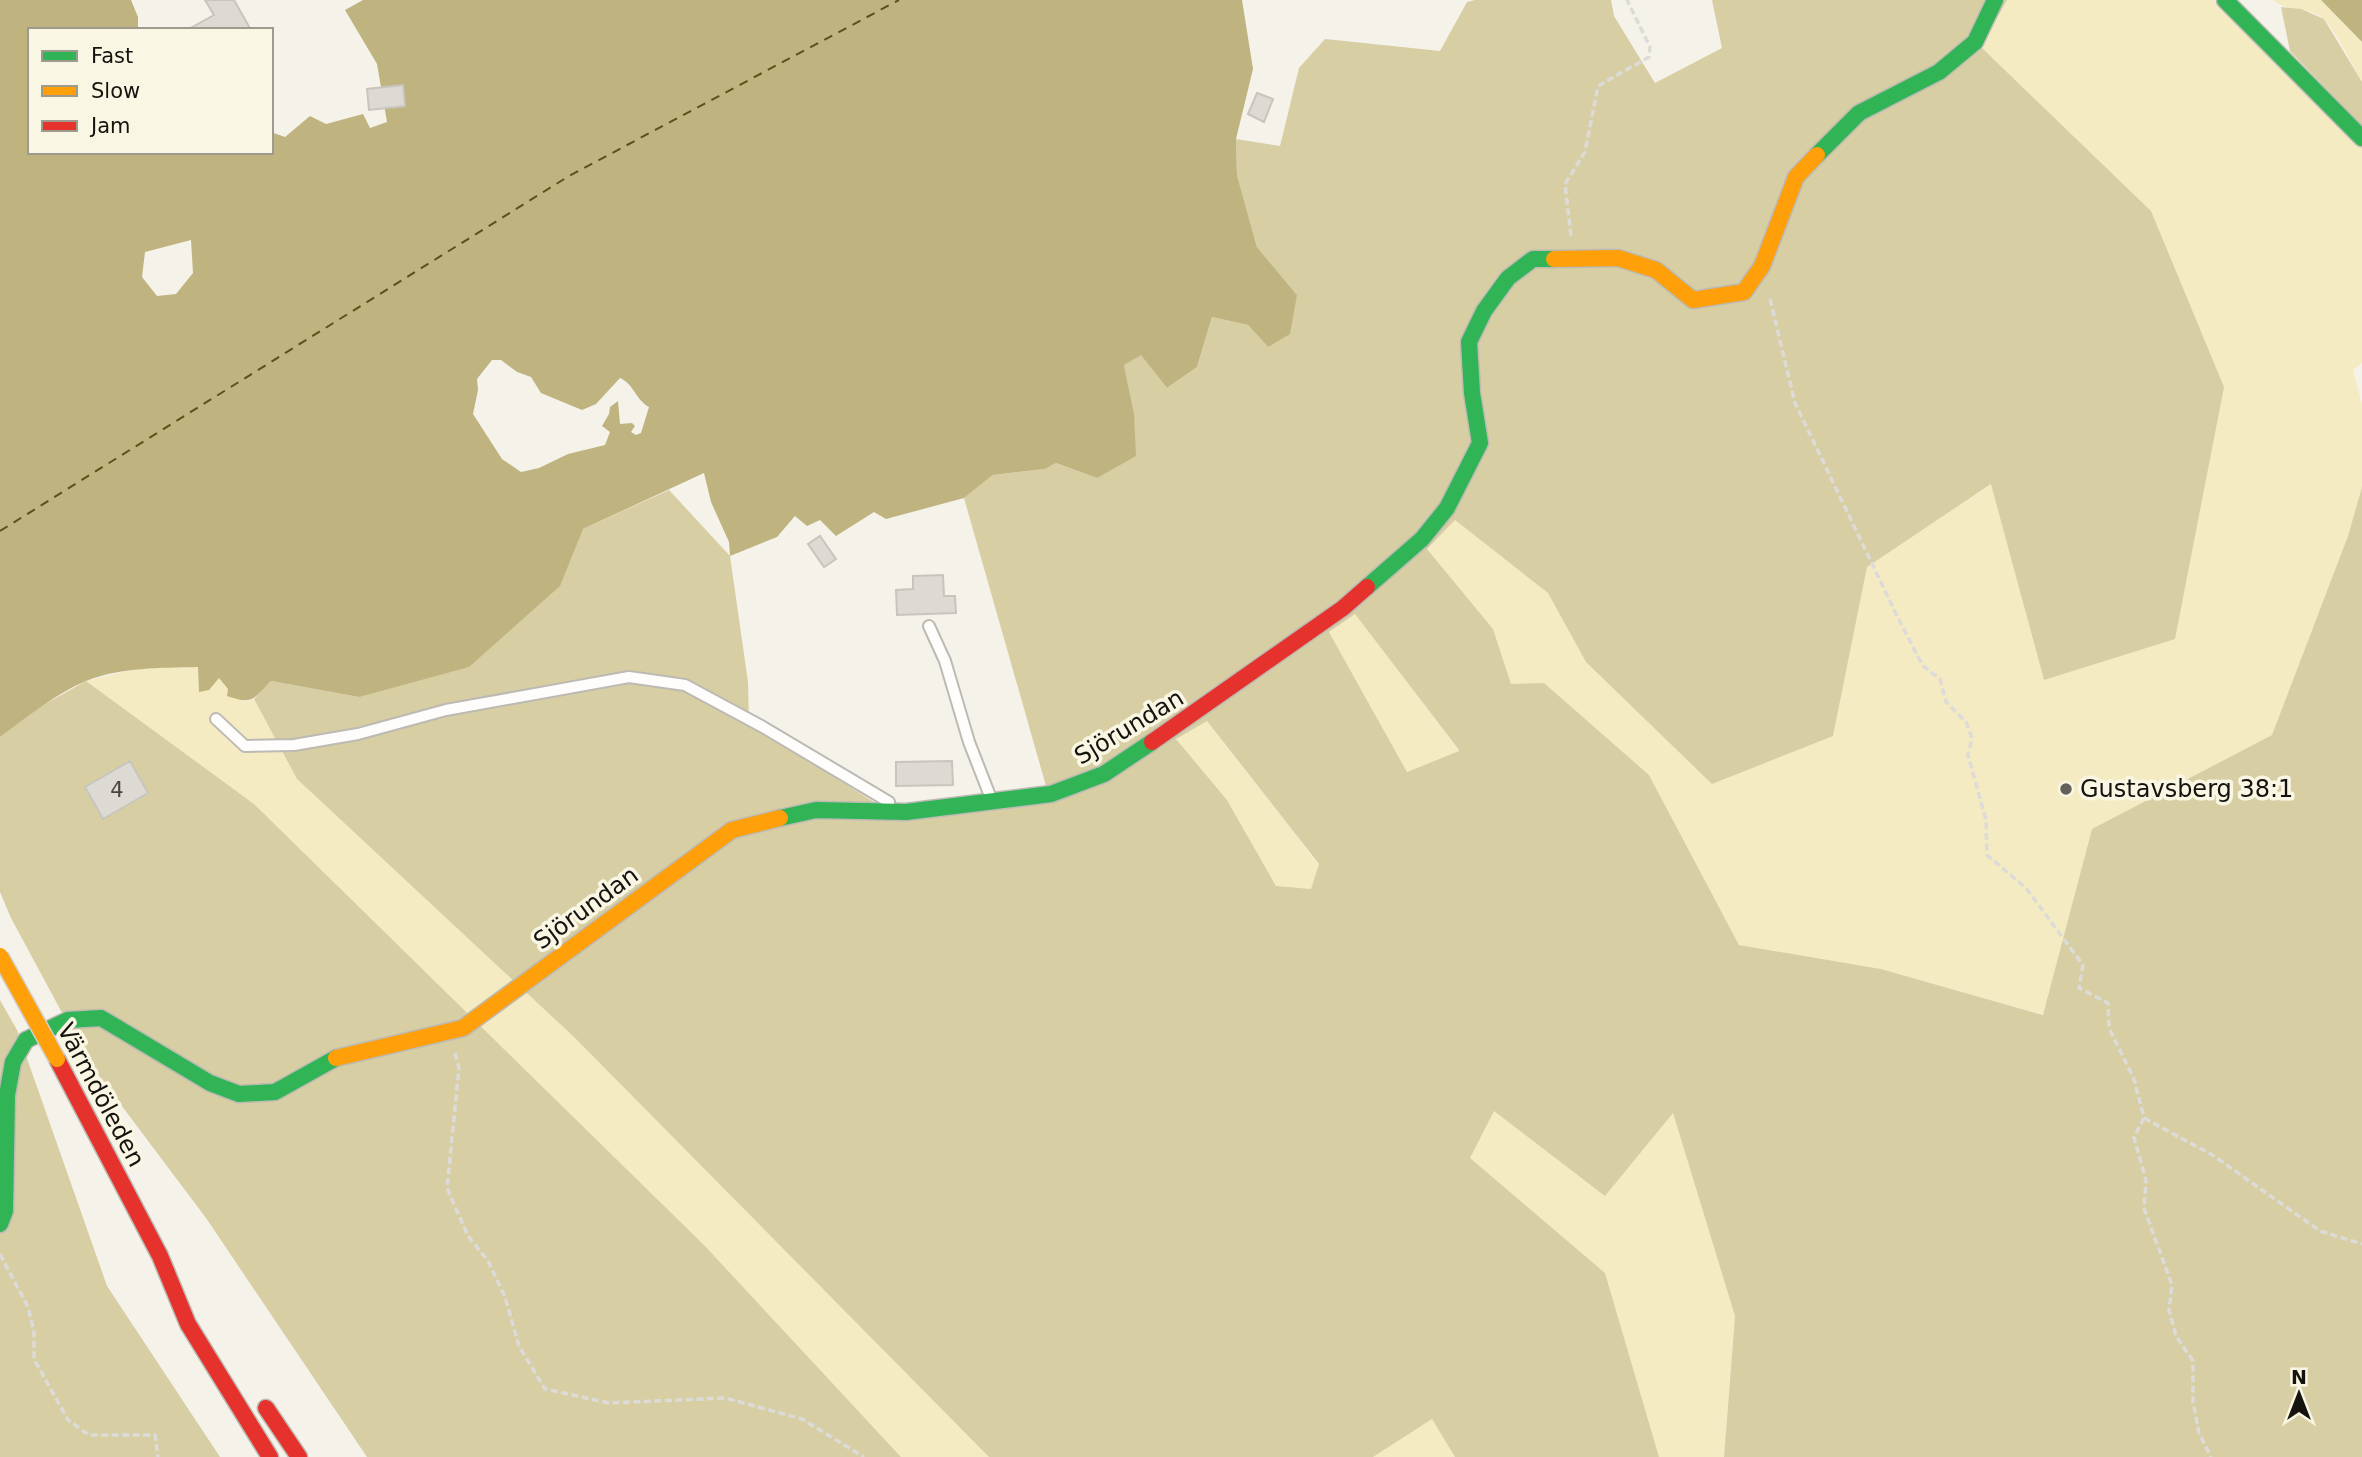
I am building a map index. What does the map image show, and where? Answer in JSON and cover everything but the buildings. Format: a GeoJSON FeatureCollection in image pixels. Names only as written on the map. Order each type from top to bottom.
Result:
{"type":"FeatureCollection","features":[{"type":"Feature","properties":{"kind":"street","name":"Sjörundan"},"geometry":{"type":"LineString","coordinates":[[0,1224],[5,1211],[6,1095],[13,1062],[26,1040],[68,1020],[101,1018],[182,1068],[239,1094],[275,1092],[342,1055],[463,1028],[732,830],[816,810],[906,812],[993,803],[1051,794],[1104,774],[1201,710],[1343,608],[1422,539],[1447,508],[1480,443],[1472,393],[1469,342],[1484,311],[1508,278],[1533,259],[1618,258],[1656,270],[1693,300],[1744,292],[1762,267],[1796,177],[1859,113],[1939,72],[1975,41],[1995,0]]}},
{"type":"Feature","properties":{"kind":"street"},"geometry":{"type":"LineString","coordinates":[[2225,0],[2362,138]]}},
{"type":"Feature","properties":{"kind":"street","name":"Värmdöleden"},"geometry":{"type":"LineString","coordinates":[[0,956],[160,1256],[188,1324],[270,1457]]}},
{"type":"Feature","properties":{"kind":"street","name":"Värmdöleden"},"geometry":{"type":"LineString","coordinates":[[160,1256],[199,1305]]}},
{"type":"Feature","properties":{"kind":"street"},"geometry":{"type":"LineString","coordinates":[[255,1391],[299,1457]]}},
{"type":"Feature","properties":{"kind":"lane"},"geometry":{"type":"LineString","coordinates":[[929,626],[945,661],[969,742],[993,803]]}},
{"type":"Feature","properties":{"kind":"lane"},"geometry":{"type":"LineString","coordinates":[[216,719],[245,746],[294,745],[358,734],[446,710],[629,677],[685,685],[764,727],[906,812]]}},
{"type":"Feature","properties":{"kind":"path"},"geometry":{"type":"LineString","coordinates":[[1573,260],[1565,184],[1585,152],[1598,86],[1648,57],[1647,39],[1628,0]]}},
{"type":"Feature","properties":{"kind":"path"},"geometry":{"type":"LineString","coordinates":[[1762,267],[1795,403],[1923,666],[1940,679],[1946,702],[1966,722],[1972,738],[1968,754],[1986,820],[1987,855],[2026,888],[2071,946],[2083,965],[2079,988],[2108,1003],[2109,1028],[2134,1079],[2144,1118],[2134,1137],[2146,1181],[2144,1209],[2172,1285],[2169,1310],[2176,1336],[2193,1362],[2193,1402],[2199,1433],[2211,1457]]}},
{"type":"Feature","properties":{"kind":"path"},"geometry":{"type":"LineString","coordinates":[[448,1031],[459,1068],[447,1188],[468,1236],[488,1261],[505,1297],[519,1346],[545,1389],[609,1404],[725,1398],[803,1419],[864,1457]]}},
{"type":"Feature","properties":{"kind":"path"},"geometry":{"type":"LineString","coordinates":[[2144,1118],[2214,1156],[2320,1231],[2362,1244]]}},
{"type":"Feature","properties":{"kind":"path"},"geometry":{"type":"LineString","coordinates":[[0,1254],[28,1307],[34,1332],[34,1359],[68,1420],[89,1435],[155,1435],[158,1457]]}},
{"type":"Feature","properties":{"kind":"shaded area"},"geometry":{"type":"Polygon","coordinates":[[[0,0],[131,0],[138,17],[138,28],[28,28],[28,154],[273,154],[273,133],[285,137],[310,116],[326,124],[363,114],[370,128],[387,122],[377,64],[345,10],[363,0],[1242,0],[1253,69],[1236,139],[1237,175],[1257,247],[1297,295],[1290,334],[1268,347],[1248,325],[1212,317],[1197,367],[1167,388],[1141,355],[1124,365],[1134,413],[1136,456],[1097,478],[1056,463],[1045,469],[993,475],[964,498],[886,519],[874,512],[836,536],[820,520],[807,526],[795,516],[777,537],[730,556],[729,542],[711,502],[704,473],[583,529],[560,586],[469,667],[359,697],[271,681],[256,696],[247,700],[227,696],[228,689],[219,678],[209,690],[199,692],[198,667],[156,668],[99,676],[63,692],[0,737],[0,0]],[[191,240],[145,252],[142,277],[157,296],[176,294],[193,273],[191,240]],[[492,360],[477,379],[478,390],[473,414],[502,459],[521,472],[539,468],[568,454],[605,445],[610,432],[602,426],[610,407],[618,401],[620,424],[632,423],[635,426],[631,432],[636,435],[641,433],[649,407],[620,378],[596,404],[582,410],[541,393],[531,377],[517,372],[501,360],[492,360]]]}},
{"type":"Feature","properties":{"kind":"shaded area"},"geometry":{"type":"Polygon","coordinates":[[[1611,0],[1614,16],[1655,83],[1722,48],[1712,0],[2007,0],[1981,47],[2151,211],[2224,387],[2175,639],[2044,680],[1991,484],[1867,567],[1833,736],[1712,784],[1586,662],[1548,593],[1455,520],[1427,549],[1493,629],[1511,684],[1544,683],[1649,775],[1739,945],[1881,969],[2043,1015],[2092,829],[2272,735],[2348,536],[2362,487],[2362,1457],[1724,1457],[1735,1316],[1673,1113],[1605,1196],[1494,1111],[1470,1158],[1605,1273],[1659,1457],[1455,1457],[1432,1419],[1373,1457],[989,1457],[574,1037],[297,779],[254,699],[271,681],[359,697],[583,529],[669,490],[730,556],[748,682],[749,723],[899,818],[1050,800],[964,498],[993,475],[1045,469],[1056,463],[1097,478],[1134,413],[1124,365],[1141,354],[1167,388],[1197,367],[1212,317],[1248,325],[1268,347],[1297,295],[1257,247],[1237,175],[1236,139],[1280,146],[1299,68],[1325,39],[1440,51],[1467,2],[1611,0]],[[1355,614],[1329,632],[1407,772],[1459,751],[1459,750],[1355,614]],[[1207,721],[1176,739],[1227,800],[1276,886],[1311,889],[1319,864],[1207,721]]]}},
{"type":"Feature","properties":{"kind":"shaded area"},"geometry":{"type":"Polygon","coordinates":[[[2007,0],[2213,0],[2362,146],[2362,363],[2353,370],[2362,404],[2362,487],[2348,536],[2272,735],[2092,829],[2044,1015],[1881,969],[1739,945],[1649,775],[1613,746],[1511,684],[1493,629],[1427,549],[1455,520],[1548,593],[1587,662],[1833,736],[1867,566],[1992,484],[2044,680],[2151,211],[1981,47],[2007,0]]]}},
{"type":"Feature","properties":{"kind":"shaded area"},"geometry":{"type":"Polygon","coordinates":[[[2273,0],[2321,0],[2362,42],[2362,82],[2324,19],[2312,12],[2285,6],[2273,0]]]}},
{"type":"Feature","properties":{"kind":"shaded area"},"geometry":{"type":"Polygon","coordinates":[[[2321,0],[2362,0],[2362,42],[2321,0]]]}},
{"type":"Feature","properties":{"kind":"shaded area"},"geometry":{"type":"Polygon","coordinates":[[[2281,7],[2301,9],[2324,19],[2362,82],[2362,126],[2290,51],[2281,7]]]}},
{"type":"Feature","properties":{"kind":"shaded area"},"geometry":{"type":"Polygon","coordinates":[[[1355,613],[1459,751],[1407,772],[1329,632],[1355,613]]]}},
{"type":"Feature","properties":{"kind":"shaded area"},"geometry":{"type":"Polygon","coordinates":[[[198,667],[219,678],[243,702],[254,699],[297,779],[574,1037],[989,1457],[901,1457],[704,1245],[254,804],[86,681],[139,668],[198,667]]]}},
{"type":"Feature","properties":{"kind":"shaded area"},"geometry":{"type":"Polygon","coordinates":[[[86,681],[254,804],[704,1245],[901,1457],[367,1457],[206,1218],[88,1061],[11,918],[0,892],[0,737],[38,708],[86,681]]]}},
{"type":"Feature","properties":{"kind":"shaded area"},"geometry":{"type":"Polygon","coordinates":[[[1206,720],[1319,865],[1311,890],[1276,886],[1227,800],[1176,739],[1206,720]]]}},
{"type":"Feature","properties":{"kind":"shaded area"},"geometry":{"type":"Polygon","coordinates":[[[0,1000],[17,1030],[107,1286],[220,1457],[0,1457],[0,1000]]]}},
{"type":"Feature","properties":{"kind":"shaded area"},"geometry":{"type":"Polygon","coordinates":[[[1493,1111],[1673,1112],[1735,1316],[1724,1457],[1659,1457],[1605,1273],[1469,1158],[1493,1111]]]}},
{"type":"Feature","properties":{"kind":"shaded area"},"geometry":{"type":"Polygon","coordinates":[[[1432,1419],[1455,1457],[1373,1457],[1432,1419]]]}},
{"type":"Feature","properties":{"kind":"ferry route"},"geometry":{"type":"LineString","coordinates":[[0,531],[569,176],[899,0]]}},
{"type":"Feature","properties":{"kind":"traffic: fast"},"geometry":{"type":"LineString","coordinates":[[1817,155],[1859,113],[1939,72],[1975,42],[1995,0]]}},
{"type":"Feature","properties":{"kind":"traffic: fast"},"geometry":{"type":"LineString","coordinates":[[2225,0],[2362,138]]}},
{"type":"Feature","properties":{"kind":"traffic: fast"},"geometry":{"type":"LineString","coordinates":[[1367,587],[1422,539],[1447,508],[1480,443],[1472,393],[1469,342],[1484,311],[1508,278],[1533,259],[1554,259]]}},
{"type":"Feature","properties":{"kind":"traffic: fast"},"geometry":{"type":"LineString","coordinates":[[780,818],[816,810],[906,812],[1051,794],[1104,774],[1152,742]]}},
{"type":"Feature","properties":{"kind":"traffic: fast"},"geometry":{"type":"LineString","coordinates":[[0,1224],[5,1211],[7,1095],[13,1062],[26,1040],[68,1020],[101,1018],[210,1083],[239,1094],[275,1092],[336,1058]]}},
{"type":"Feature","properties":{"kind":"traffic: slow"},"geometry":{"type":"LineString","coordinates":[[1554,259],[1618,258],[1656,270],[1693,300],[1744,292],[1762,266],[1796,177],[1817,155]]}},
{"type":"Feature","properties":{"kind":"traffic: slow"},"geometry":{"type":"LineString","coordinates":[[336,1058],[463,1028],[732,830],[780,818]]}},
{"type":"Feature","properties":{"kind":"traffic: slow"},"geometry":{"type":"LineString","coordinates":[[0,956],[57,1059]]}},
{"type":"Feature","properties":{"kind":"traffic: jam"},"geometry":{"type":"LineString","coordinates":[[1152,742],[1343,608],[1367,587]]}},
{"type":"Feature","properties":{"kind":"traffic: jam"},"geometry":{"type":"LineString","coordinates":[[57,1059],[160,1256],[188,1324],[270,1457]]}},
{"type":"Feature","properties":{"kind":"traffic: jam"},"geometry":{"type":"LineString","coordinates":[[266,1408],[299,1457]]}},
{"type":"Feature","properties":{"kind":"place","name":"Gustavsberg 38:1"},"geometry":{"type":"Point","coordinates":[2066,789]}}]}
